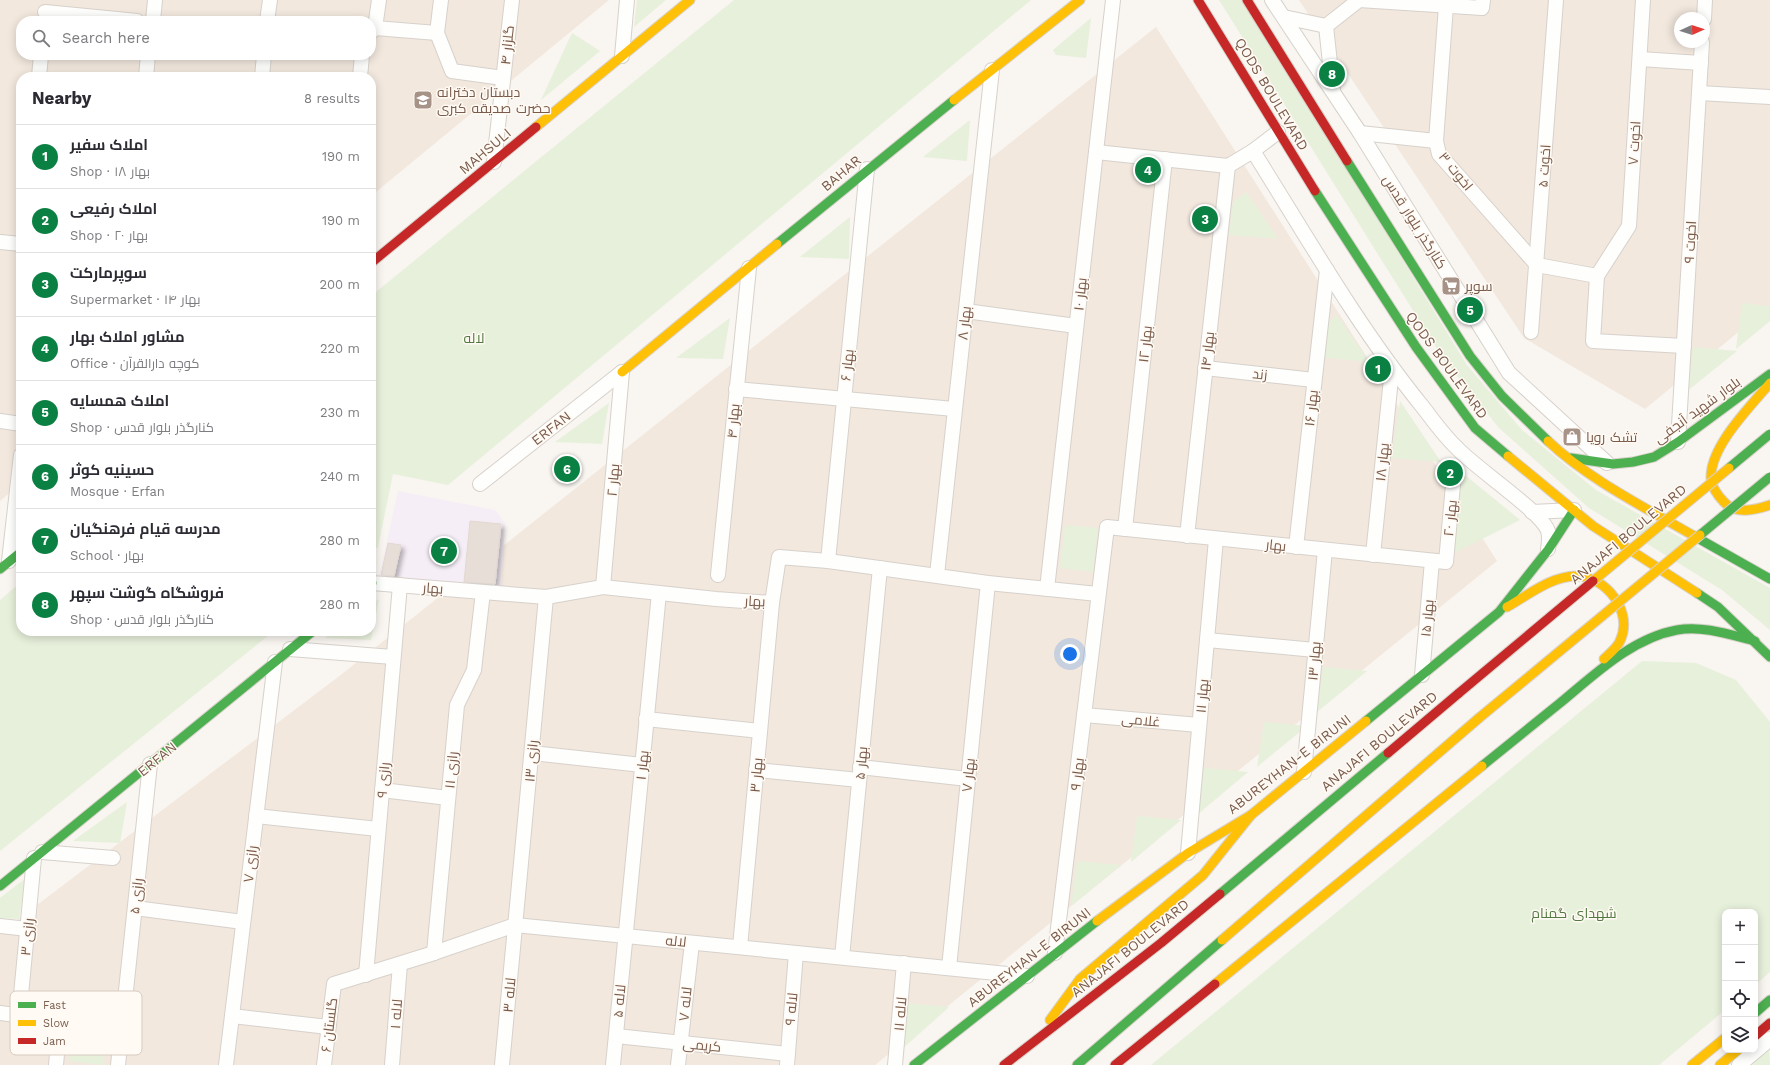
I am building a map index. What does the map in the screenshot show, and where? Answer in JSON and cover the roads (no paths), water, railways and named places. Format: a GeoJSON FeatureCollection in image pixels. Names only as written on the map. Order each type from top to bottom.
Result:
{"type":"FeatureCollection","features":[{"type":"Feature","properties":{"kind":"main road","name":"MAHSULI"},"geometry":{"type":"LineString","coordinates":[[376,257],[494,162],[690,0]]}},
{"type":"Feature","properties":{"kind":"main road","name":"BAHAR"},"geometry":{"type":"LineString","coordinates":[[622,372],[867,169],[1080,0]]}},
{"type":"Feature","properties":{"kind":"main road","name":"QODS BOULEVARD"},"geometry":{"type":"LineString","coordinates":[[1198,0],[1278,132],[1416,347],[1475,428],[1529,476],[1574,510],[1592,526],[1718,607],[1770,657]]}},
{"type":"Feature","properties":{"kind":"main road","name":"QODS BOULEVARD"},"geometry":{"type":"LineString","coordinates":[[1248,0],[1384,221],[1470,356],[1513,407],[1565,458],[1633,501],[1770,579]]}},
{"type":"Feature","properties":{"kind":"main road","name":"بلوار شهید آنجفی"},"geometry":{"type":"LineString","coordinates":[[1565,458],[1607,463],[1633,462],[1654,457],[1678,442],[1770,374]]}},
{"type":"Feature","properties":{"kind":"main road"},"geometry":{"type":"LineString","coordinates":[[1770,383],[1721,446],[1712,464],[1711,478],[1717,494],[1727,504],[1738,510],[1755,511],[1770,505]]}},
{"type":"Feature","properties":{"kind":"main road","name":"ANAJAFI BOULEVARD"},"geometry":{"type":"LineString","coordinates":[[1004,1065],[1161,943],[1458,693],[1770,434]]}},
{"type":"Feature","properties":{"kind":"main road"},"geometry":{"type":"LineString","coordinates":[[1077,1065],[1479,718],[1770,478]]}},
{"type":"Feature","properties":{"kind":"main road","name":"ABUREYHAN-E BIRUNI"},"geometry":{"type":"LineString","coordinates":[[914,1065],[1055,953],[1188,853],[1251,815],[1499,612],[1548,550],[1574,510]]}},
{"type":"Feature","properties":{"kind":"main road"},"geometry":{"type":"LineString","coordinates":[[5,565],[16,556]]}},
{"type":"Feature","properties":{"kind":"main road"},"geometry":{"type":"LineString","coordinates":[[1499,612],[1559,579],[1577,576],[1593,579],[1607,588],[1618,601],[1622,612],[1624,618],[1623,632],[1620,641],[1580,686]]}},
{"type":"Feature","properties":{"kind":"main road"},"geometry":{"type":"LineString","coordinates":[[1115,1065],[1580,686],[1632,648],[1663,633],[1694,629],[1721,633],[1755,642]]}},
{"type":"Feature","properties":{"kind":"main road","name":"ERFAN"},"geometry":{"type":"LineString","coordinates":[[0,886],[307,636]]}},
{"type":"Feature","properties":{"kind":"main road"},"geometry":{"type":"LineString","coordinates":[[1036,1040],[1080,979],[1203,875],[1251,815]]}},
{"type":"Feature","properties":{"kind":"main road"},"geometry":{"type":"LineString","coordinates":[[1758,1010],[1770,1000]]}},
{"type":"Feature","properties":{"kind":"main road"},"geometry":{"type":"LineString","coordinates":[[1758,1033],[1770,1023]]}},
{"type":"Feature","properties":{"kind":"main road"},"geometry":{"type":"LineString","coordinates":[[1692,1065],[1722,1040]]}},
{"type":"Feature","properties":{"kind":"street"},"geometry":{"type":"LineString","coordinates":[[153,16],[155,0]]}},
{"type":"Feature","properties":{"kind":"street"},"geometry":{"type":"LineString","coordinates":[[268,16],[270,0]]}},
{"type":"Feature","properties":{"kind":"street"},"geometry":{"type":"LineString","coordinates":[[376,16],[379,0]]}},
{"type":"Feature","properties":{"kind":"street"},"geometry":{"type":"LineString","coordinates":[[441,0],[437,33],[452,71],[503,78]]}},
{"type":"Feature","properties":{"kind":"street","name":"گلزار ۴"},"geometry":{"type":"LineString","coordinates":[[494,162],[512,0]]}},
{"type":"Feature","properties":{"kind":"street"},"geometry":{"type":"LineString","coordinates":[[622,56],[628,0]]}},
{"type":"Feature","properties":{"kind":"street","name":"بهار ۱۰"},"geometry":{"type":"LineString","coordinates":[[1047,589],[1113,0]]}},
{"type":"Feature","properties":{"kind":"street","name":"کنارگذر بلوار قدس"},"geometry":{"type":"LineString","coordinates":[[1272,0],[1360,133],[1509,373],[1607,463]]}},
{"type":"Feature","properties":{"kind":"street"},"geometry":{"type":"LineString","coordinates":[[1326,26],[1359,0],[1482,8],[1483,0]]}},
{"type":"Feature","properties":{"kind":"street","name":"اخوت ۵"},"geometry":{"type":"LineString","coordinates":[[1531,332],[1556,0]]}},
{"type":"Feature","properties":{"kind":"street","name":"اخوت ۷"},"geometry":{"type":"LineString","coordinates":[[1597,276],[1628,226],[1643,0]]}},
{"type":"Feature","properties":{"kind":"street"},"geometry":{"type":"LineString","coordinates":[[1704,12],[1705,0]]}},
{"type":"Feature","properties":{"kind":"street","name":"اخوت ۳"},"geometry":{"type":"LineString","coordinates":[[1446,6],[1436,141],[1439,154],[1537,265]]}},
{"type":"Feature","properties":{"kind":"street"},"geometry":{"type":"LineString","coordinates":[[45,11],[90,16]]}},
{"type":"Feature","properties":{"kind":"street"},"geometry":{"type":"LineString","coordinates":[[1284,17],[1326,26]]}},
{"type":"Feature","properties":{"kind":"street"},"geometry":{"type":"LineString","coordinates":[[1326,26],[1333,94]]}},
{"type":"Feature","properties":{"kind":"street"},"geometry":{"type":"LineString","coordinates":[[376,30],[437,33]]}},
{"type":"Feature","properties":{"kind":"street","name":"اخوت ۹"},"geometry":{"type":"LineString","coordinates":[[1678,442],[1702,48]]}},
{"type":"Feature","properties":{"kind":"street"},"geometry":{"type":"LineString","coordinates":[[1640,59],[1701,63]]}},
{"type":"Feature","properties":{"kind":"street"},"geometry":{"type":"LineString","coordinates":[[39,72],[41,60]]}},
{"type":"Feature","properties":{"kind":"street"},"geometry":{"type":"LineString","coordinates":[[146,72],[148,60]]}},
{"type":"Feature","properties":{"kind":"street"},"geometry":{"type":"LineString","coordinates":[[262,72],[264,60]]}},
{"type":"Feature","properties":{"kind":"street"},"geometry":{"type":"LineString","coordinates":[[360,72],[362,60]]}},
{"type":"Feature","properties":{"kind":"street","name":"بهار ۸"},"geometry":{"type":"LineString","coordinates":[[937,575],[992,70]]}},
{"type":"Feature","properties":{"kind":"street"},"geometry":{"type":"LineString","coordinates":[[1699,93],[1770,97]]}},
{"type":"Feature","properties":{"kind":"street"},"geometry":{"type":"LineString","coordinates":[[1096,152],[1228,166],[1253,151],[1278,132]]}},
{"type":"Feature","properties":{"kind":"street"},"geometry":{"type":"LineString","coordinates":[[1360,133],[1436,141]]}},
{"type":"Feature","properties":{"kind":"street"},"geometry":{"type":"LineString","coordinates":[[1253,151],[1326,270],[1392,369],[1457,449],[1532,512],[1548,530],[1550,537],[1548,550]]}},
{"type":"Feature","properties":{"kind":"street","name":"بهار ۱۲"},"geometry":{"type":"LineString","coordinates":[[1125,530],[1165,159]]}},
{"type":"Feature","properties":{"kind":"street","name":"بهار ۱۴"},"geometry":{"type":"LineString","coordinates":[[1187,536],[1228,166]]}},
{"type":"Feature","properties":{"kind":"street","name":"بهار ۶"},"geometry":{"type":"LineString","coordinates":[[828,562],[867,169]]}},
{"type":"Feature","properties":{"kind":"street"},"geometry":{"type":"LineString","coordinates":[[0,242],[16,244]]}},
{"type":"Feature","properties":{"kind":"street"},"geometry":{"type":"LineString","coordinates":[[1537,265],[1597,276],[1593,341],[1684,346]]}},
{"type":"Feature","properties":{"kind":"street","name":"بهار ۴"},"geometry":{"type":"LineString","coordinates":[[718,575],[749,268]]}},
{"type":"Feature","properties":{"kind":"street","name":"بهار ۱۶"},"geometry":{"type":"LineString","coordinates":[[1296,547],[1326,270]]}},
{"type":"Feature","properties":{"kind":"street"},"geometry":{"type":"LineString","coordinates":[[966,311],[1076,326]]}},
{"type":"Feature","properties":{"kind":"street","name":"زند"},"geometry":{"type":"LineString","coordinates":[[1205,368],[1314,380]]}},
{"type":"Feature","properties":{"kind":"street","name":"بهار ۱۸"},"geometry":{"type":"LineString","coordinates":[[1373,555],[1392,369]]}},
{"type":"Feature","properties":{"kind":"street","name":"ERFAN"},"geometry":{"type":"LineString","coordinates":[[480,484],[622,372]]}},
{"type":"Feature","properties":{"kind":"street","name":"بهار ۲"},"geometry":{"type":"LineString","coordinates":[[603,587],[622,372]]}},
{"type":"Feature","properties":{"kind":"street"},"geometry":{"type":"LineString","coordinates":[[736,389],[954,409]]}},
{"type":"Feature","properties":{"kind":"street"},"geometry":{"type":"LineString","coordinates":[[0,421],[16,423]]}},
{"type":"Feature","properties":{"kind":"street","name":"بهار ۲۰"},"geometry":{"type":"LineString","coordinates":[[1439,561],[1454,474]]}},
{"type":"Feature","properties":{"kind":"street"},"geometry":{"type":"LineString","coordinates":[[5,565],[16,489]]}},
{"type":"Feature","properties":{"kind":"street"},"geometry":{"type":"LineString","coordinates":[[1532,512],[1574,510]]}},
{"type":"Feature","properties":{"kind":"street","name":"بهار"},"geometry":{"type":"LineString","coordinates":[[1107,528],[1439,561]]}},
{"type":"Feature","properties":{"kind":"street","name":"بهار ۹"},"geometry":{"type":"LineString","coordinates":[[1055,953],[1107,528]]}},
{"type":"Feature","properties":{"kind":"street","name":"بهار ۱۱"},"geometry":{"type":"LineString","coordinates":[[1188,853],[1216,539]]}},
{"type":"Feature","properties":{"kind":"street","name":"بهار ۱۳"},"geometry":{"type":"LineString","coordinates":[[1304,772],[1325,550]]}},
{"type":"Feature","properties":{"kind":"street","name":"بهار"},"geometry":{"type":"LineString","coordinates":[[376,583],[546,596],[603,587],[772,603],[779,557],[937,575],[988,583],[1098,594]]}},
{"type":"Feature","properties":{"kind":"street","name":"بهار ۱۵"},"geometry":{"type":"LineString","coordinates":[[1422,675],[1439,561]]}},
{"type":"Feature","properties":{"kind":"street","name":"بهار ۵"},"geometry":{"type":"LineString","coordinates":[[842,958],[880,568]]}},
{"type":"Feature","properties":{"kind":"street","name":"بهار ۷"},"geometry":{"type":"LineString","coordinates":[[949,968],[988,583]]}},
{"type":"Feature","properties":{"kind":"street","name":"رازی ۹"},"geometry":{"type":"LineString","coordinates":[[366,974],[400,585]]}},
{"type":"Feature","properties":{"kind":"street","name":"رازی ۱۱"},"geometry":{"type":"LineString","coordinates":[[434,953],[457,705],[474,670],[483,592]]}},
{"type":"Feature","properties":{"kind":"street","name":"بهار ۱"},"geometry":{"type":"LineString","coordinates":[[625,936],[659,593]]}},
{"type":"Feature","properties":{"kind":"street","name":"رازی ۱۳"},"geometry":{"type":"LineString","coordinates":[[515,925],[546,596]]}},
{"type":"Feature","properties":{"kind":"street","name":"بهار ۳"},"geometry":{"type":"LineString","coordinates":[[740,947],[772,603]]}},
{"type":"Feature","properties":{"kind":"street"},"geometry":{"type":"LineString","coordinates":[[1207,640],[1315,650]]}},
{"type":"Feature","properties":{"kind":"street"},"geometry":{"type":"LineString","coordinates":[[290,650],[393,657]]}},
{"type":"Feature","properties":{"kind":"street","name":"رازی ۷"},"geometry":{"type":"LineString","coordinates":[[226,1065],[275,662]]}},
{"type":"Feature","properties":{"kind":"street","name":"غلامی"},"geometry":{"type":"LineString","coordinates":[[1084,715],[1199,725]]}},
{"type":"Feature","properties":{"kind":"street"},"geometry":{"type":"LineString","coordinates":[[646,719],[760,731]]}},
{"type":"Feature","properties":{"kind":"street"},"geometry":{"type":"LineString","coordinates":[[532,753],[642,765]]}},
{"type":"Feature","properties":{"kind":"street","name":"رازی ۵"},"geometry":{"type":"LineString","coordinates":[[126,991],[150,764]]}},
{"type":"Feature","properties":{"kind":"street"},"geometry":{"type":"LineString","coordinates":[[756,770],[968,779]]}},
{"type":"Feature","properties":{"kind":"street"},"geometry":{"type":"LineString","coordinates":[[382,790],[448,798]]}},
{"type":"Feature","properties":{"kind":"street"},"geometry":{"type":"LineString","coordinates":[[256,816],[378,829]]}},
{"type":"Feature","properties":{"kind":"street"},"geometry":{"type":"LineString","coordinates":[[38,855],[113,858]]}},
{"type":"Feature","properties":{"kind":"street","name":"رازی ۳"},"geometry":{"type":"LineString","coordinates":[[22,991],[38,855]]}},
{"type":"Feature","properties":{"kind":"street"},"geometry":{"type":"LineString","coordinates":[[135,908],[244,922]]}},
{"type":"Feature","properties":{"kind":"street","name":"لاله"},"geometry":{"type":"LineString","coordinates":[[334,984],[434,953],[515,925],[1027,976]]}},
{"type":"Feature","properties":{"kind":"street","name":"لاله ۳"},"geometry":{"type":"LineString","coordinates":[[502,1065],[515,925]]}},
{"type":"Feature","properties":{"kind":"street"},"geometry":{"type":"LineString","coordinates":[[0,926],[28,929]]}},
{"type":"Feature","properties":{"kind":"street","name":"لاله ۵"},"geometry":{"type":"LineString","coordinates":[[613,1065],[625,936]]}},
{"type":"Feature","properties":{"kind":"street","name":"لاله ۷"},"geometry":{"type":"LineString","coordinates":[[678,1065],[692,943]]}},
{"type":"Feature","properties":{"kind":"street","name":"لاله ۹"},"geometry":{"type":"LineString","coordinates":[[787,1060],[796,953]]}},
{"type":"Feature","properties":{"kind":"street","name":"لاله ۱۱"},"geometry":{"type":"LineString","coordinates":[[895,1065],[904,963]]}},
{"type":"Feature","properties":{"kind":"street","name":"لاله ۱"},"geometry":{"type":"LineString","coordinates":[[392,1065],[400,964]]}},
{"type":"Feature","properties":{"kind":"street","name":"گلستان ۶"},"geometry":{"type":"LineString","coordinates":[[324,1065],[334,984]]}},
{"type":"Feature","properties":{"kind":"street"},"geometry":{"type":"LineString","coordinates":[[0,1013],[10,1015]]}},
{"type":"Feature","properties":{"kind":"street"},"geometry":{"type":"LineString","coordinates":[[232,1016],[328,1027]]}},
{"type":"Feature","properties":{"kind":"street","name":"کریمی"},"geometry":{"type":"LineString","coordinates":[[616,1036],[680,1043],[787,1060]]}},
{"type":"Feature","properties":{"kind":"street"},"geometry":{"type":"LineString","coordinates":[[1730,1061],[1770,1039]]}},
{"type":"Feature","properties":{"kind":"street"},"geometry":{"type":"LineString","coordinates":[[56,1065],[57,1055]]}},
{"type":"Feature","properties":{"kind":"street","name":"رازی ۵"},"geometry":{"type":"LineString","coordinates":[[118,1065],[119,1055]]}},
{"type":"Feature","properties":{"kind":"place","name":"فروشگاه گوشت سپهر"},"geometry":{"type":"Point","coordinates":[1332,74]}},
{"type":"Feature","properties":{"kind":"place","name":"دبستان دخترانه حضرت صدیقه کبری"},"geometry":{"type":"Point","coordinates":[423,100]}},
{"type":"Feature","properties":{"kind":"place","name":"مشاور املاک بهار"},"geometry":{"type":"Point","coordinates":[1148,170]}},
{"type":"Feature","properties":{"kind":"place","name":"سوپرمارکت"},"geometry":{"type":"Point","coordinates":[1205,219]}},
{"type":"Feature","properties":{"kind":"place","name":"سوپر"},"geometry":{"type":"Point","coordinates":[1451,286]}},
{"type":"Feature","properties":{"kind":"place","name":"املاک همسایه"},"geometry":{"type":"Point","coordinates":[1470,310]}},
{"type":"Feature","properties":{"kind":"place","name":"املاک سفیر"},"geometry":{"type":"Point","coordinates":[1378,369]}},
{"type":"Feature","properties":{"kind":"place","name":"تشک رویا"},"geometry":{"type":"Point","coordinates":[1572,437]}},
{"type":"Feature","properties":{"kind":"place","name":"حسینیه کوثر"},"geometry":{"type":"Point","coordinates":[567,469]}},
{"type":"Feature","properties":{"kind":"place","name":"املاک رفیعی"},"geometry":{"type":"Point","coordinates":[1450,473]}},
{"type":"Feature","properties":{"kind":"place","name":"مدرسه قیام فرهنگیان"},"geometry":{"type":"Point","coordinates":[444,551]}},
{"type":"Feature","properties":{"kind":"park label","name":"شهدای گمنام"},"geometry":{"type":"Point","coordinates":[1574,913]}}]}
